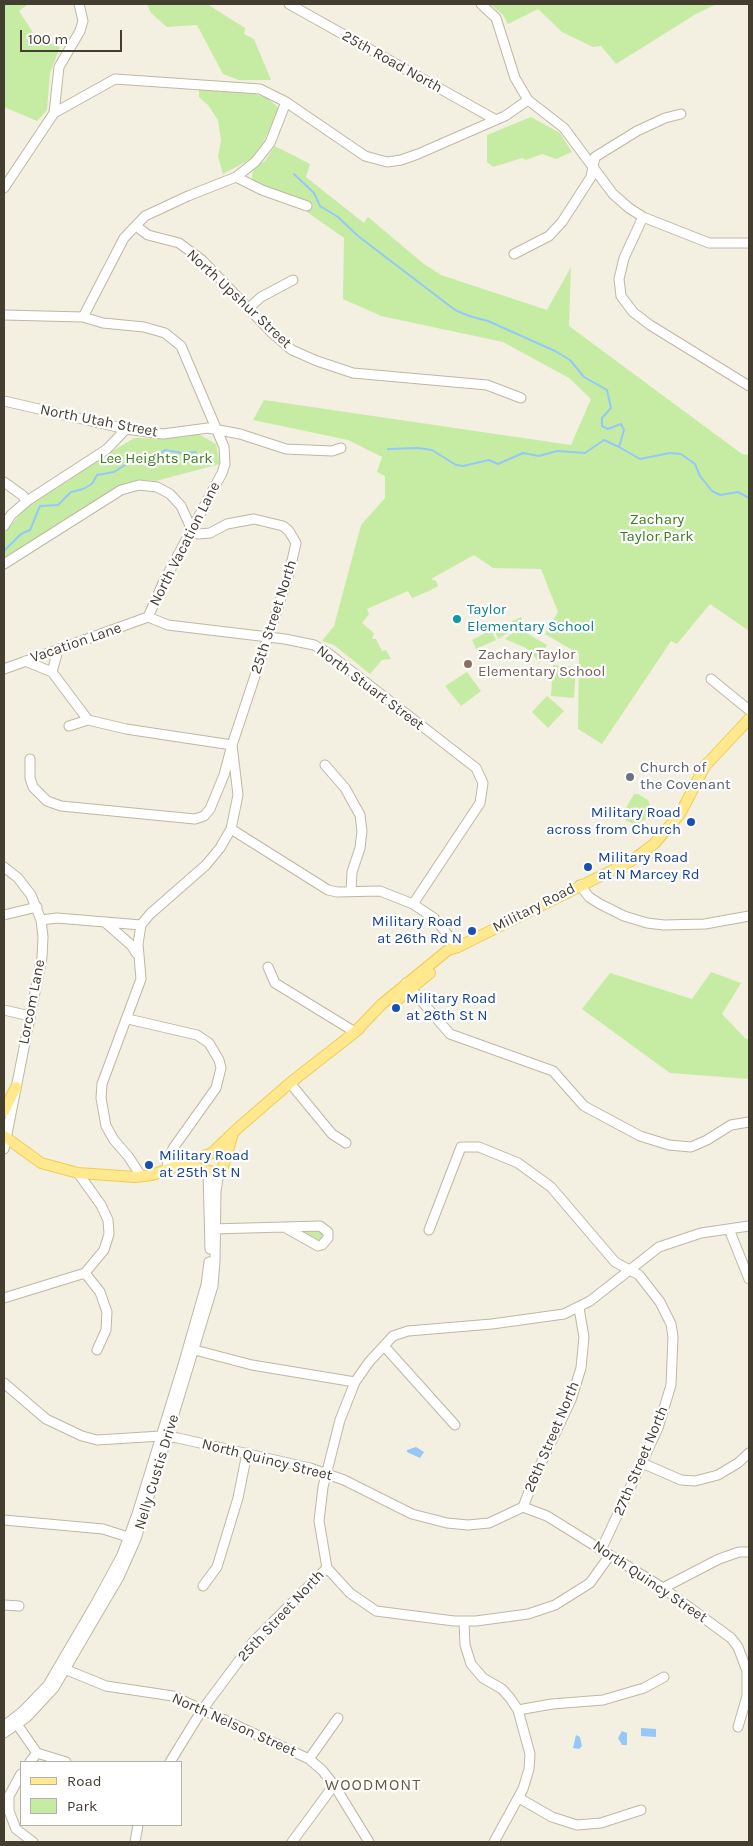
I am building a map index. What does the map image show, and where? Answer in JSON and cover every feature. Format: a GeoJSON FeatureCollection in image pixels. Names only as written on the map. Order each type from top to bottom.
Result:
{"type":"FeatureCollection","features":[{"type":"Feature","properties":{"kind":"main road","name":"Military Road"},"geometry":{"type":"LineString","coordinates":[[5,1136],[18,1148],[41,1163],[78,1174],[141,1176],[167,1170],[212,1153],[233,1132],[290,1083],[355,1032],[448,950],[458,947],[580,885],[632,861],[654,844],[680,814],[705,766],[749,719]]}},
{"type":"Feature","properties":{"kind":"main road"},"geometry":{"type":"LineString","coordinates":[[4,1111],[16,1087]]}},
{"type":"Feature","properties":{"kind":"main road"},"geometry":{"type":"LineString","coordinates":[[180,1164],[212,1171],[223,1167],[233,1132]]}},
{"type":"Feature","properties":{"kind":"main road"},"geometry":{"type":"LineString","coordinates":[[212,1171],[208,1161],[212,1153],[221,1154],[224,1160]]}},
{"type":"Feature","properties":{"kind":"street"},"geometry":{"type":"LineString","coordinates":[[54,113],[59,67],[80,31],[83,22],[79,4]]}},
{"type":"Feature","properties":{"kind":"street","name":"25th Road North"},"geometry":{"type":"LineString","coordinates":[[289,4],[496,120]]}},
{"type":"Feature","properties":{"kind":"street"},"geometry":{"type":"LineString","coordinates":[[481,4],[496,18],[515,78],[528,100],[564,128],[613,194],[643,217],[709,244],[749,243]]}},
{"type":"Feature","properties":{"kind":"street"},"geometry":{"type":"LineString","coordinates":[[4,188],[54,113],[107,82],[124,78],[253,87],[286,102],[360,153],[370,158],[387,162],[409,158],[496,120],[528,100]]}},
{"type":"Feature","properties":{"kind":"street"},"geometry":{"type":"LineString","coordinates":[[83,317],[124,238],[145,216],[236,177],[255,162],[270,144],[286,102]]}},
{"type":"Feature","properties":{"kind":"street"},"geometry":{"type":"LineString","coordinates":[[514,254],[549,236],[562,222],[591,178],[595,157],[620,140],[665,118],[681,114]]}},
{"type":"Feature","properties":{"kind":"street"},"geometry":{"type":"LineString","coordinates":[[236,177],[262,190],[307,206]]}},
{"type":"Feature","properties":{"kind":"street"},"geometry":{"type":"LineString","coordinates":[[643,217],[624,258],[619,279],[622,296],[633,312],[749,386]]}},
{"type":"Feature","properties":{"kind":"street","name":"North Upshur Street"},"geometry":{"type":"LineString","coordinates":[[136,226],[148,235],[179,243],[202,260],[248,309],[292,350],[317,361],[353,372],[487,385],[521,398]]}},
{"type":"Feature","properties":{"kind":"street"},"geometry":{"type":"LineString","coordinates":[[248,309],[261,297],[293,280]]}},
{"type":"Feature","properties":{"kind":"street","name":"North Vacation Lane"},"geometry":{"type":"LineString","coordinates":[[4,315],[83,317],[103,323],[144,327],[165,333],[181,346],[219,430],[224,447],[225,464],[192,530],[162,582],[148,617]]}},
{"type":"Feature","properties":{"kind":"street","name":"North Utah Street"},"geometry":{"type":"LineString","coordinates":[[4,401],[126,429],[163,434],[208,428],[240,434],[286,449],[332,451],[341,448]]}},
{"type":"Feature","properties":{"kind":"street"},"geometry":{"type":"LineString","coordinates":[[4,526],[11,516],[27,501],[107,449],[126,429]]}},
{"type":"Feature","properties":{"kind":"street"},"geometry":{"type":"LineString","coordinates":[[4,482],[27,501]]}},
{"type":"Feature","properties":{"kind":"street"},"geometry":{"type":"LineString","coordinates":[[4,564],[121,490],[138,485],[161,488],[175,498],[192,530]]}},
{"type":"Feature","properties":{"kind":"street","name":"25th Street North"},"geometry":{"type":"LineString","coordinates":[[30,759],[30,778],[33,787],[47,801],[61,806],[194,819],[204,816],[210,809],[224,776],[232,745],[295,554],[296,543],[289,530],[276,523],[254,519],[227,524],[204,534],[192,530]]}},
{"type":"Feature","properties":{"kind":"street","name":"North Stuart Street"},"geometry":{"type":"LineString","coordinates":[[148,617],[168,625],[302,642],[328,652],[476,768],[483,783],[480,803],[414,904]]}},
{"type":"Feature","properties":{"kind":"street","name":"Vacation Lane"},"geometry":{"type":"LineString","coordinates":[[4,669],[148,617]]}},
{"type":"Feature","properties":{"kind":"street"},"geometry":{"type":"LineString","coordinates":[[52,672],[58,650]]}},
{"type":"Feature","properties":{"kind":"street"},"geometry":{"type":"LineString","coordinates":[[25,661],[52,672],[88,720]]}},
{"type":"Feature","properties":{"kind":"street"},"geometry":{"type":"LineString","coordinates":[[711,679],[749,710]]}},
{"type":"Feature","properties":{"kind":"street"},"geometry":{"type":"LineString","coordinates":[[69,726],[88,720],[126,729],[232,745]]}},
{"type":"Feature","properties":{"kind":"street","name":"25th Street North"},"geometry":{"type":"LineString","coordinates":[[141,925],[150,914],[206,865],[220,848],[231,829],[238,795],[232,745]]}},
{"type":"Feature","properties":{"kind":"street"},"geometry":{"type":"LineString","coordinates":[[325,765],[345,788],[360,815],[362,832],[360,848],[352,872],[351,891]]}},
{"type":"Feature","properties":{"kind":"street"},"geometry":{"type":"LineString","coordinates":[[231,829],[321,886],[337,892],[380,890],[414,904],[434,918],[458,947]]}},
{"type":"Feature","properties":{"kind":"street","name":"Lorcom Lane"},"geometry":{"type":"LineString","coordinates":[[4,867],[26,887],[37,907],[41,920],[42,957],[4,1148]]}},
{"type":"Feature","properties":{"kind":"street"},"geometry":{"type":"LineString","coordinates":[[580,885],[589,897],[600,904],[624,916],[646,923],[664,925],[705,924],[749,916]]}},
{"type":"Feature","properties":{"kind":"street"},"geometry":{"type":"LineString","coordinates":[[4,916],[37,907]]}},
{"type":"Feature","properties":{"kind":"street"},"geometry":{"type":"LineString","coordinates":[[41,920],[57,918],[141,925],[138,956],[141,979],[128,1019],[105,1070],[101,1098],[102,1112],[110,1134],[141,1176]]}},
{"type":"Feature","properties":{"kind":"street"},"geometry":{"type":"LineString","coordinates":[[106,923],[131,945],[138,956]]}},
{"type":"Feature","properties":{"kind":"street"},"geometry":{"type":"LineString","coordinates":[[268,967],[276,983],[355,1032]]}},
{"type":"Feature","properties":{"kind":"street"},"geometry":{"type":"LineString","coordinates":[[409,986],[450,1034],[553,1072],[584,1106],[640,1136],[669,1145],[691,1147],[707,1140],[731,1125],[749,1122]]}},
{"type":"Feature","properties":{"kind":"street"},"geometry":{"type":"LineString","coordinates":[[4,1010],[30,1016]]}},
{"type":"Feature","properties":{"kind":"street"},"geometry":{"type":"LineString","coordinates":[[128,1019],[197,1035],[209,1043],[219,1060],[221,1068],[216,1088],[174,1147],[168,1159],[167,1170]]}},
{"type":"Feature","properties":{"kind":"street"},"geometry":{"type":"LineString","coordinates":[[290,1083],[332,1134],[346,1142]]}},
{"type":"Feature","properties":{"kind":"street","name":"27th Street North"},"geometry":{"type":"LineString","coordinates":[[429,1230],[461,1147],[479,1147],[506,1157],[537,1175],[551,1187],[615,1262],[643,1278],[660,1302],[670,1324],[674,1354],[671,1385],[665,1409],[601,1550]]}},
{"type":"Feature","properties":{"kind":"street","name":"Nelly Custis Drive"},"geometry":{"type":"LineString","coordinates":[[4,1733],[16,1722],[62,1668],[132,1538],[210,1285],[213,1229],[212,1171]]}},
{"type":"Feature","properties":{"kind":"street"},"geometry":{"type":"LineString","coordinates":[[6,1296],[85,1273],[104,1250],[109,1234],[108,1220],[101,1205],[78,1174]]}},
{"type":"Feature","properties":{"kind":"street","name":"25th Street North"},"geometry":{"type":"LineString","coordinates":[[171,1761],[202,1710],[253,1642],[327,1568],[318,1521],[326,1473],[340,1420],[355,1382],[393,1336],[404,1331],[547,1318],[579,1308],[631,1270],[642,1259],[669,1243],[701,1233],[749,1226]]}},
{"type":"Feature","properties":{"kind":"street"},"geometry":{"type":"LineString","coordinates":[[213,1229],[286,1228]]}},
{"type":"Feature","properties":{"kind":"street"},"geometry":{"type":"LineString","coordinates":[[729,1229],[749,1279]]}},
{"type":"Feature","properties":{"kind":"street"},"geometry":{"type":"LineString","coordinates":[[85,1273],[100,1292],[107,1312],[106,1330],[97,1350]]}},
{"type":"Feature","properties":{"kind":"street","name":"26th Street North"},"geometry":{"type":"LineString","coordinates":[[523,1507],[536,1474],[571,1400],[581,1368],[584,1337],[579,1308]]}},
{"type":"Feature","properties":{"kind":"street"},"geometry":{"type":"LineString","coordinates":[[384,1346],[454,1425]]}},
{"type":"Feature","properties":{"kind":"street"},"geometry":{"type":"LineString","coordinates":[[191,1349],[252,1365],[355,1382]]}},
{"type":"Feature","properties":{"kind":"street","name":"North Quincy Street"},"geometry":{"type":"LineString","coordinates":[[4,1383],[46,1419],[82,1436],[97,1440],[165,1436],[247,1453],[326,1473],[407,1512],[447,1523],[468,1525],[489,1523],[523,1507],[554,1520],[663,1588],[725,1632],[738,1647],[747,1671],[748,1686],[738,1728]]}},
{"type":"Feature","properties":{"kind":"street"},"geometry":{"type":"LineString","coordinates":[[204,1586],[217,1567],[238,1498],[247,1453]]}},
{"type":"Feature","properties":{"kind":"street"},"geometry":{"type":"LineString","coordinates":[[642,1463],[682,1480],[695,1481],[718,1475],[738,1463],[749,1453]]}},
{"type":"Feature","properties":{"kind":"street"},"geometry":{"type":"LineString","coordinates":[[4,1520],[103,1529],[132,1538]]}},
{"type":"Feature","properties":{"kind":"street"},"geometry":{"type":"LineString","coordinates":[[663,1588],[719,1559],[739,1552],[749,1552]]}},
{"type":"Feature","properties":{"kind":"street"},"geometry":{"type":"LineString","coordinates":[[327,1568],[350,1594],[376,1611],[464,1621],[528,1614],[555,1605],[590,1583],[610,1556]]}},
{"type":"Feature","properties":{"kind":"street"},"geometry":{"type":"LineString","coordinates":[[4,1605],[19,1606]]}},
{"type":"Feature","properties":{"kind":"street"},"geometry":{"type":"LineString","coordinates":[[464,1621],[465,1645],[471,1664],[483,1678],[502,1689],[518,1710],[530,1754],[529,1769],[518,1798],[494,1842]]}},
{"type":"Feature","properties":{"kind":"street","name":"North Nelson Street"},"geometry":{"type":"LineString","coordinates":[[62,1668],[106,1686],[173,1696],[309,1759],[322,1770],[334,1785],[369,1842]]}},
{"type":"Feature","properties":{"kind":"street"},"geometry":{"type":"LineString","coordinates":[[518,1710],[552,1704],[603,1700],[644,1688],[664,1676]]}},
{"type":"Feature","properties":{"kind":"street"},"geometry":{"type":"LineString","coordinates":[[309,1759],[338,1718]]}},
{"type":"Feature","properties":{"kind":"street"},"geometry":{"type":"LineString","coordinates":[[16,1722],[36,1753],[63,1761]]}},
{"type":"Feature","properties":{"kind":"street","name":"Nelly Custis Drive"},"geometry":{"type":"LineString","coordinates":[[4,1726],[16,1722]]}},
{"type":"Feature","properties":{"kind":"street"},"geometry":{"type":"LineString","coordinates":[[31,1761],[36,1753]]}},
{"type":"Feature","properties":{"kind":"street"},"geometry":{"type":"LineString","coordinates":[[20,1776],[9,1796],[9,1811],[16,1829],[33,1842]]}},
{"type":"Feature","properties":{"kind":"street"},"geometry":{"type":"LineString","coordinates":[[292,1842],[334,1785]]}},
{"type":"Feature","properties":{"kind":"street"},"geometry":{"type":"LineString","coordinates":[[518,1798],[552,1817],[576,1824],[601,1823],[641,1810]]}},
{"type":"Feature","properties":{"kind":"street"},"geometry":{"type":"LineString","coordinates":[[135,1842],[138,1826]]}},
{"type":"Feature","properties":{"kind":"green space"},"geometry":{"type":"Polygon","coordinates":[[[4,4],[28,4],[19,11],[36,37],[60,47],[50,73],[47,110],[37,121],[4,107],[4,4]]]}},
{"type":"Feature","properties":{"kind":"green space"},"geometry":{"type":"Polygon","coordinates":[[[147,4],[207,4],[245,28],[244,34],[254,39],[271,80],[239,80],[223,74],[197,25],[167,27],[151,13],[147,4]]]}},
{"type":"Feature","properties":{"kind":"green space"},"geometry":{"type":"Polygon","coordinates":[[[490,4],[717,4],[696,14],[616,64],[601,46],[593,47],[562,32],[538,9],[508,24],[503,15],[490,4]]]}},
{"type":"Feature","properties":{"kind":"green space"},"geometry":{"type":"Polygon","coordinates":[[[199,89],[245,91],[267,98],[279,108],[264,141],[251,159],[223,174],[218,156],[221,141],[218,120],[208,105],[199,97],[199,89]]]}},
{"type":"Feature","properties":{"kind":"green space"},"geometry":{"type":"Polygon","coordinates":[[[531,117],[560,133],[572,152],[556,159],[542,154],[526,160],[522,158],[493,167],[487,162],[487,135],[531,117]]]}},
{"type":"Feature","properties":{"kind":"green space","name":"Zachary Taylor Park"},"geometry":{"type":"Polygon","coordinates":[[[275,146],[310,164],[306,177],[364,223],[368,217],[424,264],[441,275],[547,310],[571,267],[569,326],[742,454],[749,455],[749,631],[710,604],[677,644],[671,641],[602,744],[578,729],[579,654],[545,634],[558,612],[541,569],[493,568],[474,555],[431,579],[436,581],[438,586],[429,591],[412,598],[408,591],[367,609],[369,614],[362,623],[374,633],[372,639],[376,639],[382,651],[386,650],[391,659],[382,660],[370,674],[334,645],[322,641],[334,626],[361,525],[385,498],[385,476],[377,472],[382,457],[348,440],[253,420],[264,400],[571,445],[591,399],[569,378],[503,342],[381,316],[343,299],[344,238],[307,212],[307,206],[259,185],[252,179],[253,168],[265,161],[275,146]]]}},
{"type":"Feature","properties":{"kind":"green space","name":"Lee Heights Park"},"geometry":{"type":"Polygon","coordinates":[[[197,433],[216,444],[220,464],[156,481],[145,480],[127,484],[4,560],[4,533],[31,502],[134,438],[169,438],[197,433]]]}},
{"type":"Feature","properties":{"kind":"green space"},"geometry":{"type":"Polygon","coordinates":[[[521,617],[522,619],[514,629],[498,639],[494,629],[521,617]]]}},
{"type":"Feature","properties":{"kind":"green space"},"geometry":{"type":"Polygon","coordinates":[[[518,628],[547,645],[539,662],[526,648],[505,639],[518,628]]]}},
{"type":"Feature","properties":{"kind":"green space"},"geometry":{"type":"Polygon","coordinates":[[[491,630],[496,640],[476,649],[472,640],[491,630]]]}},
{"type":"Feature","properties":{"kind":"green space"},"geometry":{"type":"Polygon","coordinates":[[[553,665],[576,667],[574,698],[551,696],[553,665]]]}},
{"type":"Feature","properties":{"kind":"green space"},"geometry":{"type":"Polygon","coordinates":[[[467,672],[481,691],[461,706],[445,686],[467,672]]]}},
{"type":"Feature","properties":{"kind":"green space"},"geometry":{"type":"Polygon","coordinates":[[[547,696],[564,711],[548,728],[532,712],[547,696]]]}},
{"type":"Feature","properties":{"kind":"green space"},"geometry":{"type":"Polygon","coordinates":[[[634,794],[638,794],[648,800],[651,809],[646,819],[636,825],[625,820],[623,813],[634,794]]]}},
{"type":"Feature","properties":{"kind":"green space"},"geometry":{"type":"Polygon","coordinates":[[[711,972],[741,983],[722,1014],[746,1039],[749,1039],[749,1079],[670,1073],[582,1009],[610,973],[692,999],[711,972]]]}},
{"type":"Feature","properties":{"kind":"green space"},"geometry":{"type":"Polygon","coordinates":[[[320,1230],[325,1236],[320,1242],[300,1231],[320,1230]]]}},
{"type":"Feature","properties":{"kind":"water"},"geometry":{"type":"Polygon","coordinates":[[[416,1447],[424,1452],[420,1458],[407,1452],[407,1450],[416,1447]]]}},
{"type":"Feature","properties":{"kind":"water"},"geometry":{"type":"Polygon","coordinates":[[[641,1728],[656,1729],[656,1737],[641,1736],[641,1728]]]}},
{"type":"Feature","properties":{"kind":"water"},"geometry":{"type":"Polygon","coordinates":[[[622,1731],[627,1733],[627,1745],[622,1745],[618,1738],[622,1731]]]}},
{"type":"Feature","properties":{"kind":"water"},"geometry":{"type":"Polygon","coordinates":[[[576,1735],[580,1737],[582,1746],[579,1749],[573,1748],[576,1735]]]}},
{"type":"Feature","properties":{"kind":"waterway"},"geometry":{"type":"LineString","coordinates":[[294,174],[314,193],[320,206],[338,217],[358,236],[455,310],[488,321],[555,351],[570,360],[584,377],[607,390],[611,408],[602,418],[602,426],[608,429],[621,424],[624,430],[619,447],[640,459],[670,453],[681,454],[695,464],[700,476],[712,491],[720,495],[738,492],[749,498]]}},
{"type":"Feature","properties":{"kind":"waterway"},"geometry":{"type":"LineString","coordinates":[[388,449],[418,448],[432,450],[456,465],[463,466],[489,460],[498,464],[523,453],[539,456],[557,451],[585,453],[604,440],[619,447]]}},
{"type":"Feature","properties":{"kind":"waterway"},"geometry":{"type":"LineString","coordinates":[[4,551],[21,534],[30,530],[40,506],[58,505],[71,492],[92,484],[97,475],[114,472],[133,460],[153,459],[165,450],[182,453],[196,452]]}},
{"type":"Feature","properties":{"kind":"place","name":"Taylor Elementary School"},"geometry":{"type":"Point","coordinates":[457,619]}},
{"type":"Feature","properties":{"kind":"place","name":"Zachary Taylor Elementary School"},"geometry":{"type":"Point","coordinates":[468,664]}},
{"type":"Feature","properties":{"kind":"place","name":"Church of the Covenant"},"geometry":{"type":"Point","coordinates":[630,777]}},
{"type":"Feature","properties":{"kind":"place","name":"Military Road across from Church"},"geometry":{"type":"Point","coordinates":[691,822]}},
{"type":"Feature","properties":{"kind":"place","name":"Military Road at N Marcey Rd"},"geometry":{"type":"Point","coordinates":[588,867]}},
{"type":"Feature","properties":{"kind":"place","name":"Military Road at 26th Rd N"},"geometry":{"type":"Point","coordinates":[472,931]}},
{"type":"Feature","properties":{"kind":"place","name":"Military Road at 26th St N"},"geometry":{"type":"Point","coordinates":[396,1008]}},
{"type":"Feature","properties":{"kind":"place","name":"Military Road at 25th St N"},"geometry":{"type":"Point","coordinates":[149,1165]}},
{"type":"Feature","properties":{"kind":"district","name":"WOODMONT"},"geometry":{"type":"Point","coordinates":[373,1785]}}]}
